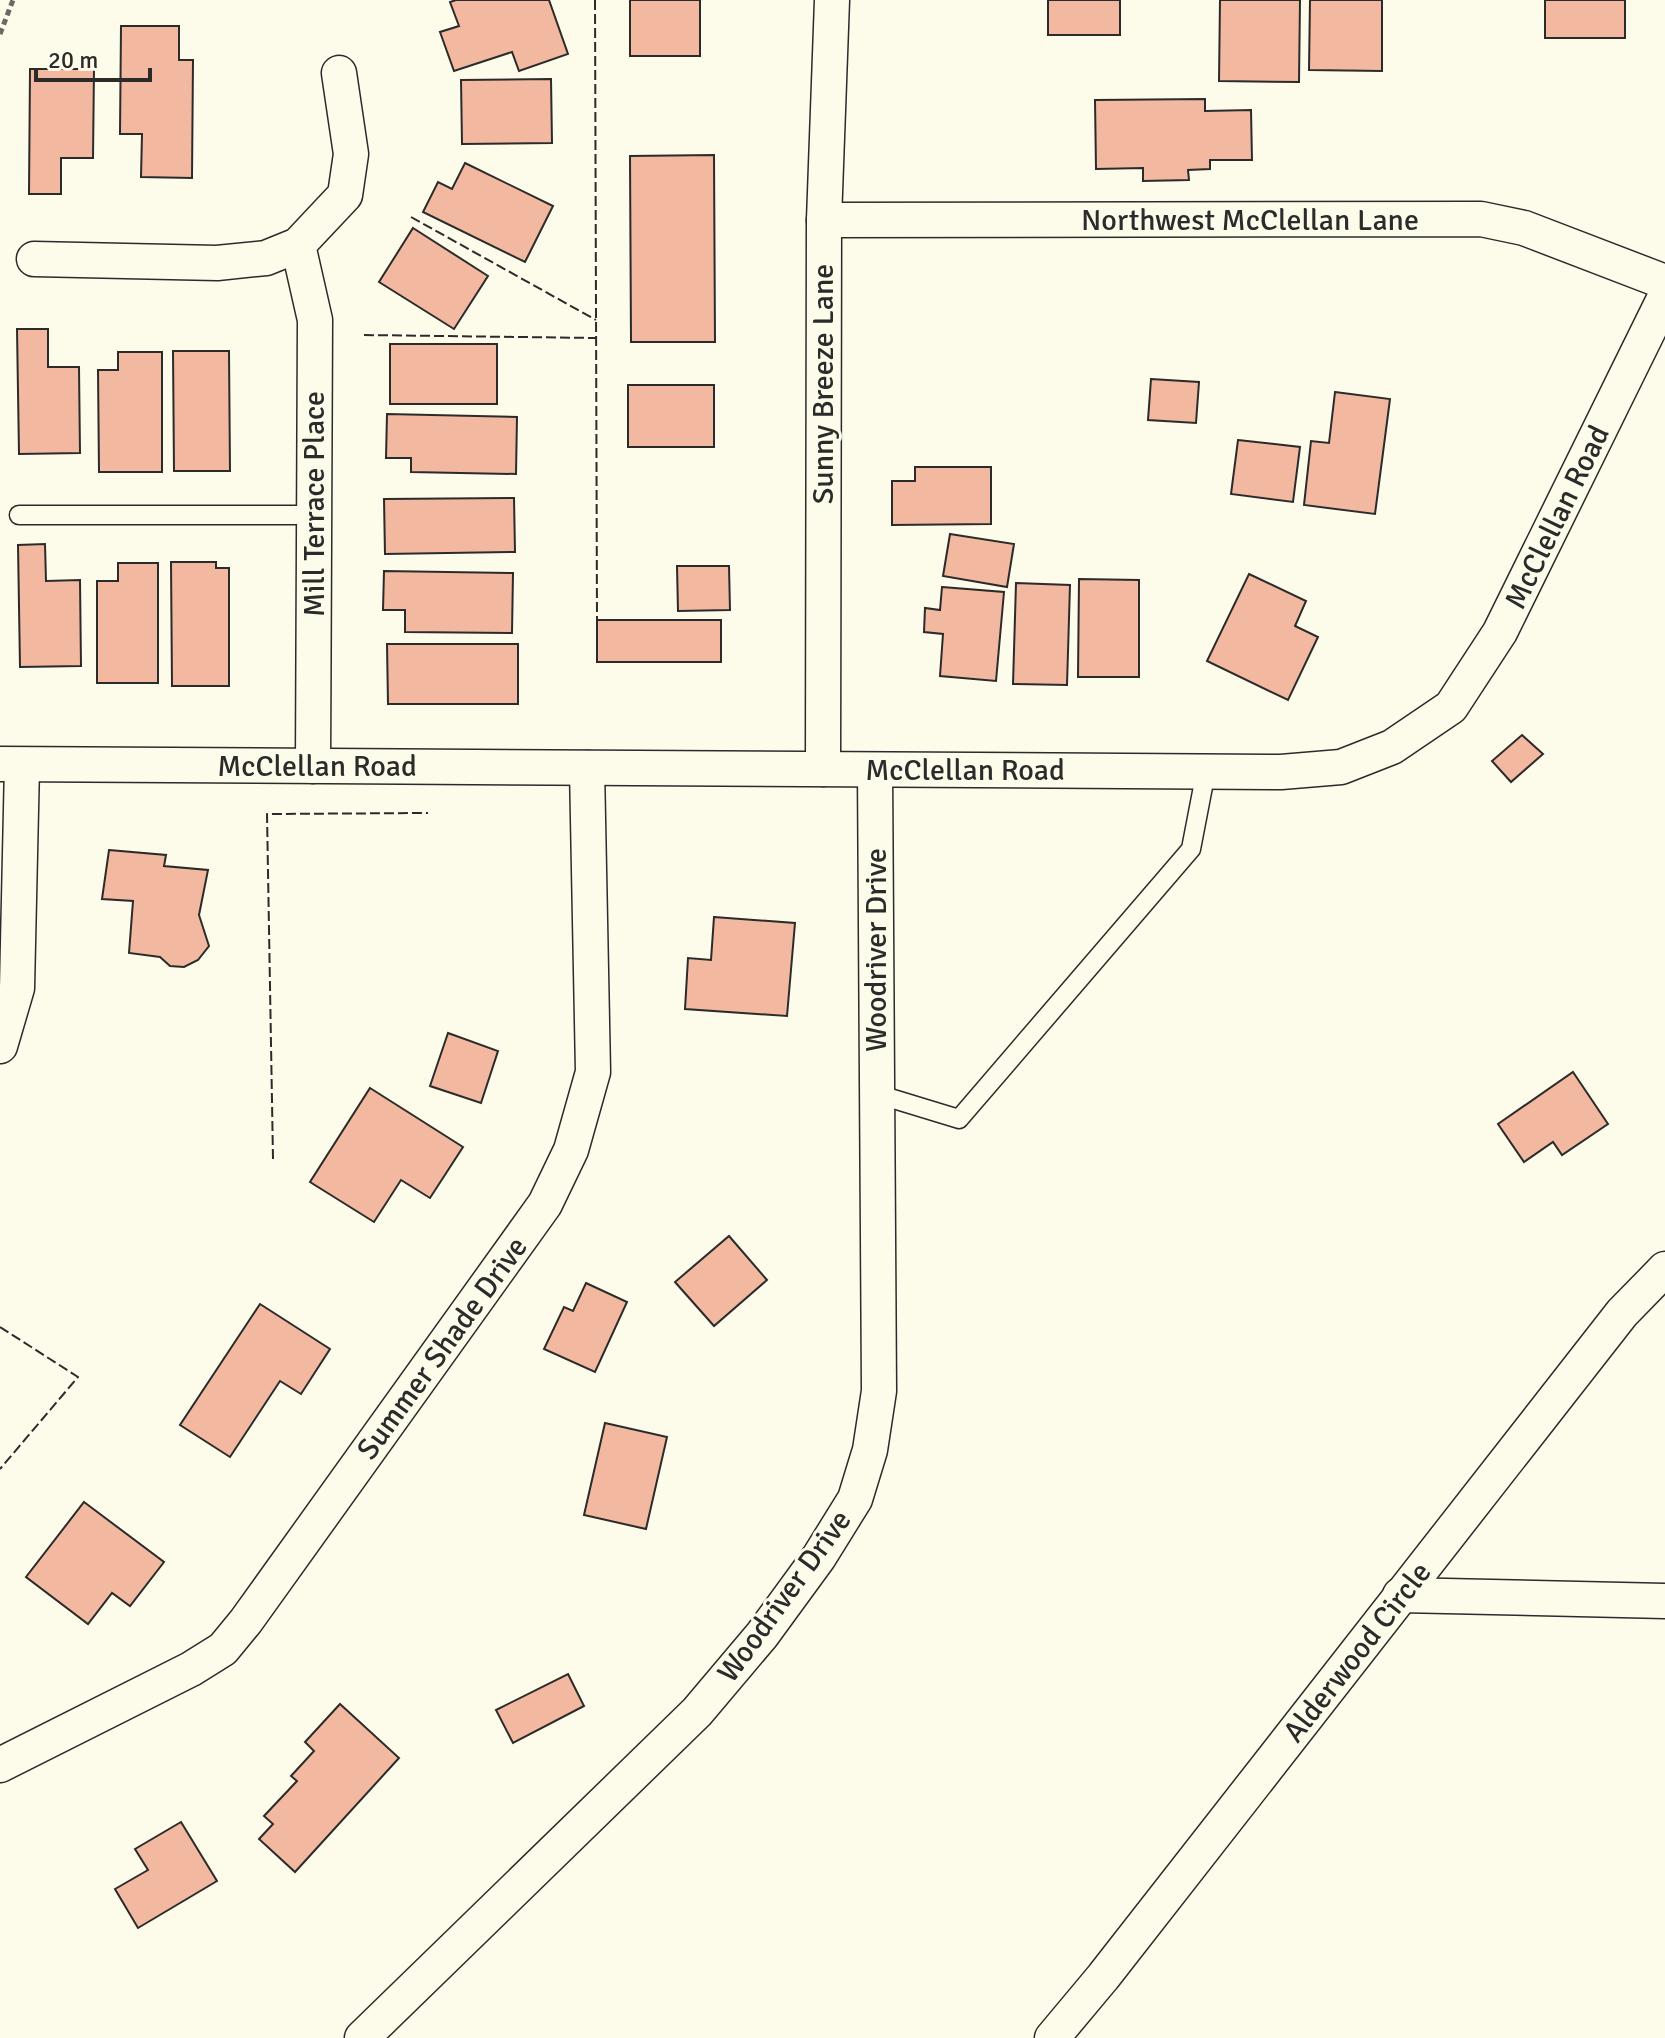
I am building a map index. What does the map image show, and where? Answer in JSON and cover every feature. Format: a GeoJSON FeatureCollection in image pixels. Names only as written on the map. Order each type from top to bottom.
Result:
{"type":"FeatureCollection","features":[{"type":"Feature","properties":{"kind":"street","name":"Sunny Breeze Lane"},"geometry":{"type":"LineString","coordinates":[[823,769],[824,220],[832,0]]}},
{"type":"Feature","properties":{"kind":"street"},"geometry":{"type":"LineString","coordinates":[[34,259],[217,263],[266,258],[298,245],[345,195],[351,154],[339,73]]}},
{"type":"Feature","properties":{"kind":"street","name":"Northwest McClellan Lane"},"geometry":{"type":"LineString","coordinates":[[824,220],[1481,219],[1524,228],[1665,282]]}},
{"type":"Feature","properties":{"kind":"street","name":"Mill Terrace Place"},"geometry":{"type":"LineString","coordinates":[[298,245],[315,320],[313,766]]}},
{"type":"Feature","properties":{"kind":"street","name":"McClellan Road"},"geometry":{"type":"LineString","coordinates":[[11,764],[1281,772],[1341,767],[1392,747],[1451,707],[1500,632],[1665,297]]}},
{"type":"Feature","properties":{"kind":"street"},"geometry":{"type":"LineString","coordinates":[[0,1046],[17,988],[11,764]]}},
{"type":"Feature","properties":{"kind":"street","name":"Summer Shade Drive"},"geometry":{"type":"LineString","coordinates":[[0,1765],[191,1669],[223,1649],[545,1204],[571,1150],[593,1072],[587,768]]}},
{"type":"Feature","properties":{"kind":"street","name":"Woodriver Drive"},"geometry":{"type":"LineString","coordinates":[[362,2038],[697,1712],[762,1635],[819,1557],[855,1499],[870,1450],[879,1391],[875,770]]}},
{"type":"Feature","properties":{"kind":"street","name":"Alderwood Circle"},"geometry":{"type":"LineString","coordinates":[[1052,2038],[1622,1313],[1665,1269]]}},
{"type":"Feature","properties":{"kind":"street"},"geometry":{"type":"LineString","coordinates":[[1400,1595],[1665,1601]]}},
{"type":"Feature","properties":{"kind":"lane"},"geometry":{"type":"LineString","coordinates":[[19,515],[313,515]]}},
{"type":"Feature","properties":{"kind":"lane"},"geometry":{"type":"LineString","coordinates":[[877,1094],[959,1119],[1191,849],[1206,771]]}},
{"type":"Feature","properties":{"kind":"path"},"geometry":{"type":"LineString","coordinates":[[0,34],[13,0]]}},
{"type":"Feature","properties":{"kind":"building"},"geometry":{"type":"Polygon","coordinates":[[[549,0],[568,54],[519,71],[512,52],[454,71],[440,32],[459,26],[450,2],[549,0]]]}},
{"type":"Feature","properties":{"kind":"building"},"geometry":{"type":"Polygon","coordinates":[[[630,0],[700,0],[700,56],[630,56],[630,0]]]}},
{"type":"Feature","properties":{"kind":"building"},"geometry":{"type":"Polygon","coordinates":[[[1048,0],[1120,0],[1120,35],[1048,35],[1048,0]]]}},
{"type":"Feature","properties":{"kind":"building"},"geometry":{"type":"Polygon","coordinates":[[[1220,0],[1300,0],[1299,82],[1219,81],[1220,0]]]}},
{"type":"Feature","properties":{"kind":"building"},"geometry":{"type":"Polygon","coordinates":[[[1310,0],[1382,0],[1382,71],[1309,70],[1310,0]]]}},
{"type":"Feature","properties":{"kind":"building"},"geometry":{"type":"Polygon","coordinates":[[[1545,0],[1625,0],[1625,38],[1545,38],[1545,0]]]}},
{"type":"Feature","properties":{"kind":"building"},"geometry":{"type":"Polygon","coordinates":[[[121,26],[179,26],[179,60],[193,60],[192,178],[141,177],[142,134],[120,134],[121,26]]]}},
{"type":"Feature","properties":{"kind":"building"},"geometry":{"type":"Polygon","coordinates":[[[30,69],[94,69],[93,158],[61,158],[61,194],[29,194],[30,69]]]}},
{"type":"Feature","properties":{"kind":"building"},"geometry":{"type":"Polygon","coordinates":[[[551,79],[552,143],[462,144],[461,80],[551,79]]]}},
{"type":"Feature","properties":{"kind":"building"},"geometry":{"type":"Polygon","coordinates":[[[1205,99],[1205,111],[1251,110],[1252,160],[1210,160],[1210,169],[1188,170],[1189,180],[1143,181],[1143,168],[1096,169],[1095,100],[1205,99]]]}},
{"type":"Feature","properties":{"kind":"building"},"geometry":{"type":"Polygon","coordinates":[[[714,155],[715,342],[631,342],[630,156],[714,155]]]}},
{"type":"Feature","properties":{"kind":"building"},"geometry":{"type":"Polygon","coordinates":[[[465,163],[553,206],[525,262],[423,212],[438,182],[452,189],[465,163]]]}},
{"type":"Feature","properties":{"kind":"building"},"geometry":{"type":"Polygon","coordinates":[[[413,228],[488,276],[454,329],[379,282],[413,228]]]}},
{"type":"Feature","properties":{"kind":"building"},"geometry":{"type":"Polygon","coordinates":[[[17,329],[48,329],[48,367],[79,367],[80,453],[19,454],[17,329]]]}},
{"type":"Feature","properties":{"kind":"building"},"geometry":{"type":"Polygon","coordinates":[[[390,344],[497,344],[497,404],[390,404],[390,344]]]}},
{"type":"Feature","properties":{"kind":"building"},"geometry":{"type":"Polygon","coordinates":[[[173,351],[229,351],[230,471],[174,471],[173,351]]]}},
{"type":"Feature","properties":{"kind":"building"},"geometry":{"type":"Polygon","coordinates":[[[118,352],[162,352],[162,472],[99,472],[98,370],[118,370],[118,352]]]}},
{"type":"Feature","properties":{"kind":"building"},"geometry":{"type":"Polygon","coordinates":[[[1151,379],[1199,382],[1196,423],[1148,420],[1151,379]]]}},
{"type":"Feature","properties":{"kind":"building"},"geometry":{"type":"Polygon","coordinates":[[[628,385],[714,385],[714,447],[628,447],[628,385]]]}},
{"type":"Feature","properties":{"kind":"building"},"geometry":{"type":"Polygon","coordinates":[[[1335,392],[1390,399],[1375,514],[1304,505],[1311,441],[1329,443],[1335,392]]]}},
{"type":"Feature","properties":{"kind":"building"},"geometry":{"type":"Polygon","coordinates":[[[387,414],[517,417],[516,474],[411,472],[411,458],[386,458],[387,414]]]}},
{"type":"Feature","properties":{"kind":"building"},"geometry":{"type":"Polygon","coordinates":[[[1238,440],[1300,447],[1293,502],[1231,494],[1238,440]]]}},
{"type":"Feature","properties":{"kind":"building"},"geometry":{"type":"Polygon","coordinates":[[[915,467],[991,467],[991,524],[892,525],[892,481],[915,481],[915,467]]]}},
{"type":"Feature","properties":{"kind":"building"},"geometry":{"type":"Polygon","coordinates":[[[514,498],[515,552],[385,554],[384,499],[514,498]]]}},
{"type":"Feature","properties":{"kind":"building"},"geometry":{"type":"Polygon","coordinates":[[[950,534],[1014,544],[1007,587],[943,576],[950,534]]]}},
{"type":"Feature","properties":{"kind":"building"},"geometry":{"type":"Polygon","coordinates":[[[45,544],[46,581],[80,580],[81,666],[20,667],[18,545],[45,544]]]}},
{"type":"Feature","properties":{"kind":"building"},"geometry":{"type":"Polygon","coordinates":[[[171,562],[216,562],[216,568],[229,568],[229,686],[172,686],[171,562]]]}},
{"type":"Feature","properties":{"kind":"building"},"geometry":{"type":"Polygon","coordinates":[[[118,563],[158,563],[158,683],[97,683],[97,581],[118,581],[118,563]]]}},
{"type":"Feature","properties":{"kind":"building"},"geometry":{"type":"Polygon","coordinates":[[[677,566],[729,566],[730,610],[678,611],[677,566]]]}},
{"type":"Feature","properties":{"kind":"building"},"geometry":{"type":"Polygon","coordinates":[[[384,571],[513,573],[512,633],[405,632],[405,610],[383,610],[384,571]]]}},
{"type":"Feature","properties":{"kind":"building"},"geometry":{"type":"Polygon","coordinates":[[[1249,574],[1306,601],[1295,626],[1318,637],[1288,700],[1207,661],[1249,574]]]}},
{"type":"Feature","properties":{"kind":"building"},"geometry":{"type":"Polygon","coordinates":[[[1079,579],[1139,580],[1139,677],[1078,677],[1079,579]]]}},
{"type":"Feature","properties":{"kind":"building"},"geometry":{"type":"Polygon","coordinates":[[[1016,583],[1070,585],[1067,685],[1013,684],[1016,583]]]}},
{"type":"Feature","properties":{"kind":"building"},"geometry":{"type":"Polygon","coordinates":[[[942,587],[1004,592],[996,681],[940,676],[943,634],[924,632],[925,608],[940,610],[942,587]]]}},
{"type":"Feature","properties":{"kind":"building"},"geometry":{"type":"Polygon","coordinates":[[[597,620],[721,620],[721,662],[597,662],[597,620]]]}},
{"type":"Feature","properties":{"kind":"building"},"geometry":{"type":"Polygon","coordinates":[[[387,644],[518,644],[518,704],[388,704],[387,644]]]}},
{"type":"Feature","properties":{"kind":"building"},"geometry":{"type":"Polygon","coordinates":[[[1522,735],[1543,754],[1511,782],[1492,761],[1522,735]]]}},
{"type":"Feature","properties":{"kind":"building"},"geometry":{"type":"Polygon","coordinates":[[[109,850],[166,855],[164,866],[208,870],[199,915],[209,946],[198,960],[184,967],[170,966],[160,957],[129,953],[133,901],[102,899],[109,850]]]}},
{"type":"Feature","properties":{"kind":"building"},"geometry":{"type":"Polygon","coordinates":[[[714,917],[795,923],[787,1016],[685,1009],[688,958],[711,960],[714,917]]]}},
{"type":"Feature","properties":{"kind":"building"},"geometry":{"type":"Polygon","coordinates":[[[448,1033],[498,1051],[481,1103],[430,1086],[448,1033]]]}},
{"type":"Feature","properties":{"kind":"building"},"geometry":{"type":"Polygon","coordinates":[[[1573,1072],[1608,1124],[1562,1155],[1553,1142],[1524,1162],[1498,1124],[1573,1072]]]}},
{"type":"Feature","properties":{"kind":"building"},"geometry":{"type":"Polygon","coordinates":[[[370,1088],[463,1147],[430,1198],[401,1180],[374,1222],[310,1182],[370,1088]]]}},
{"type":"Feature","properties":{"kind":"building"},"geometry":{"type":"Polygon","coordinates":[[[729,1236],[767,1280],[714,1326],[675,1282],[729,1236]]]}},
{"type":"Feature","properties":{"kind":"building"},"geometry":{"type":"Polygon","coordinates":[[[586,1283],[627,1302],[595,1372],[544,1349],[564,1307],[573,1311],[586,1283]]]}},
{"type":"Feature","properties":{"kind":"building"},"geometry":{"type":"Polygon","coordinates":[[[260,1304],[330,1349],[301,1394],[280,1381],[230,1457],[180,1425],[260,1304]]]}},
{"type":"Feature","properties":{"kind":"building"},"geometry":{"type":"Polygon","coordinates":[[[605,1423],[667,1437],[646,1529],[584,1515],[605,1423]]]}},
{"type":"Feature","properties":{"kind":"building"},"geometry":{"type":"Polygon","coordinates":[[[84,1502],[164,1562],[130,1606],[112,1593],[88,1624],[26,1577],[84,1502]]]}},
{"type":"Feature","properties":{"kind":"building"},"geometry":{"type":"Polygon","coordinates":[[[568,1674],[584,1706],[513,1743],[496,1710],[568,1674]]]}},
{"type":"Feature","properties":{"kind":"building"},"geometry":{"type":"Polygon","coordinates":[[[340,1704],[399,1758],[295,1872],[259,1839],[273,1824],[264,1816],[297,1781],[291,1776],[314,1751],[305,1742],[340,1704]]]}},
{"type":"Feature","properties":{"kind":"building"},"geometry":{"type":"Polygon","coordinates":[[[181,1822],[217,1881],[138,1928],[115,1889],[148,1870],[135,1849],[181,1822]]]}},
{"type":"Feature","properties":{"kind":"fence"},"geometry":{"type":"LineString","coordinates":[[595,0],[597,620]]}},
{"type":"Feature","properties":{"kind":"fence"},"geometry":{"type":"LineString","coordinates":[[411,217],[596,320]]}},
{"type":"Feature","properties":{"kind":"fence"},"geometry":{"type":"LineString","coordinates":[[364,335],[596,338]]}},
{"type":"Feature","properties":{"kind":"fence"},"geometry":{"type":"LineString","coordinates":[[273,1159],[267,814],[428,813]]}},
{"type":"Feature","properties":{"kind":"fence"},"geometry":{"type":"LineString","coordinates":[[0,1327],[78,1377],[0,1469]]}}]}
